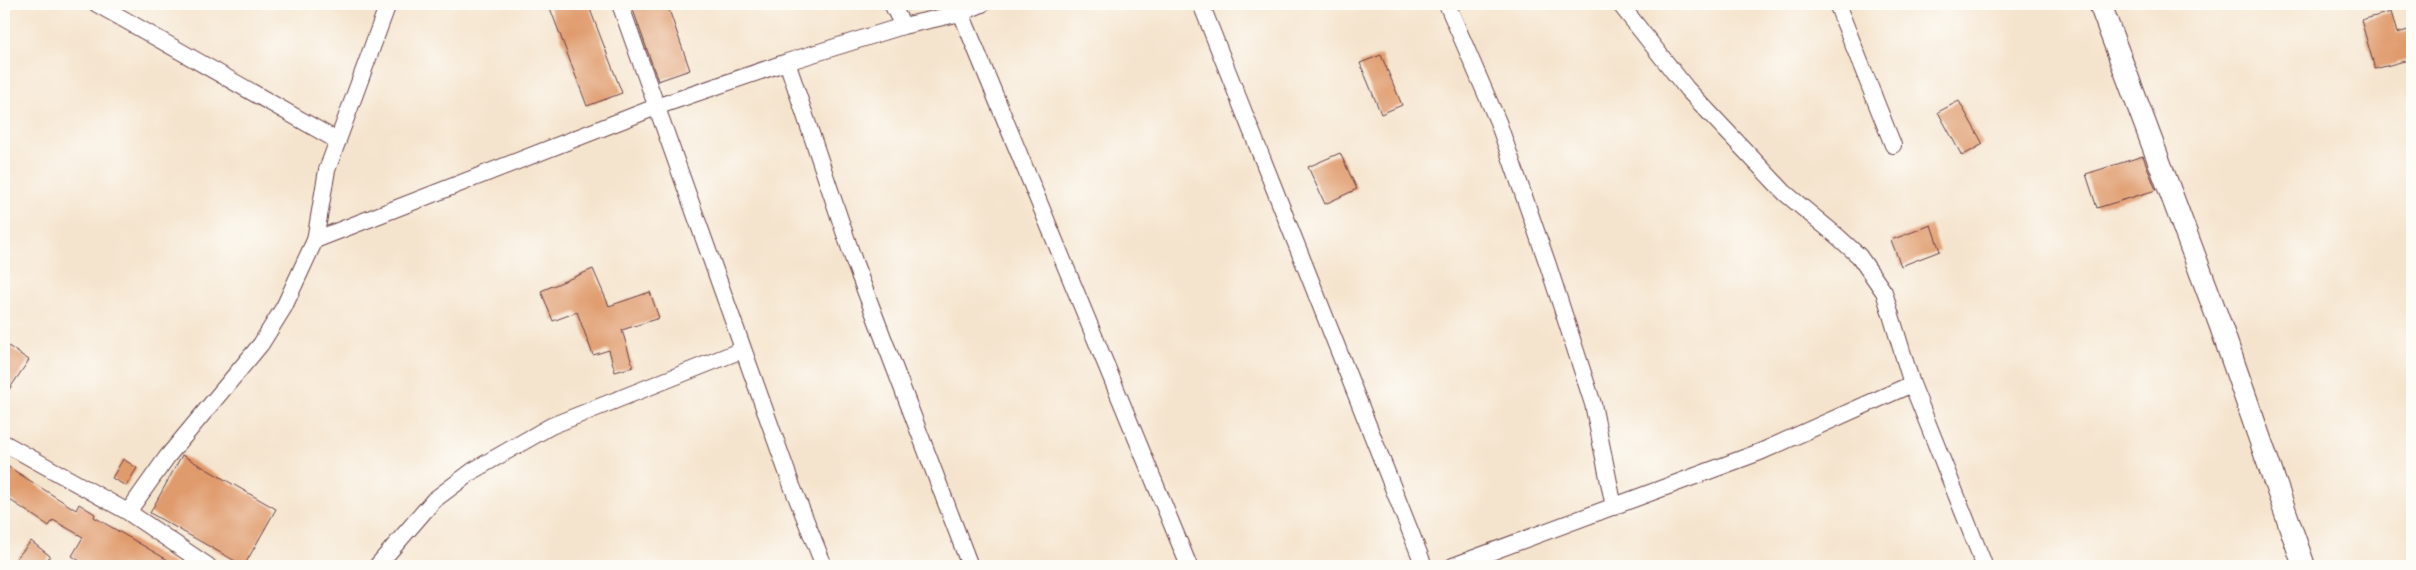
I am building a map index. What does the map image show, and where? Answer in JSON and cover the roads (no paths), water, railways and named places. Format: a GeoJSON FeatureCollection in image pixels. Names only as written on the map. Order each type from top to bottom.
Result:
{"type":"FeatureCollection","features":[{"type":"Feature","properties":{"kind":"main road"},"geometry":{"type":"LineString","coordinates":[[2100,4],[2220,324],[2304,566]]}},
{"type":"Feature","properties":{"kind":"street"},"geometry":{"type":"LineString","coordinates":[[98,4],[338,141]]}},
{"type":"Feature","properties":{"kind":"street"},"geometry":{"type":"LineString","coordinates":[[128,512],[167,457],[261,344],[284,307],[315,240],[328,170],[388,4]]}},
{"type":"Feature","properties":{"kind":"street"},"geometry":{"type":"LineString","coordinates":[[620,4],[742,350],[792,486],[824,566]]}},
{"type":"Feature","properties":{"kind":"street"},"geometry":{"type":"LineString","coordinates":[[892,4],[903,26]]}},
{"type":"Feature","properties":{"kind":"street"},"geometry":{"type":"LineString","coordinates":[[315,240],[656,107],[787,62],[903,26],[961,13],[982,4]]}},
{"type":"Feature","properties":{"kind":"street"},"geometry":{"type":"LineString","coordinates":[[1202,4],[1424,566]]}},
{"type":"Feature","properties":{"kind":"street"},"geometry":{"type":"LineString","coordinates":[[1447,4],[1498,122],[1548,265],[1593,404],[1614,507]]}},
{"type":"Feature","properties":{"kind":"street"},"geometry":{"type":"LineString","coordinates":[[1620,4],[1687,89],[1785,193],[1859,256],[1884,292],[1912,384],[1983,562],[1982,566]]}},
{"type":"Feature","properties":{"kind":"street"},"geometry":{"type":"LineString","coordinates":[[1837,4],[1893,145]]}},
{"type":"Feature","properties":{"kind":"street"},"geometry":{"type":"LineString","coordinates":[[961,13],[1189,566]]}},
{"type":"Feature","properties":{"kind":"street"},"geometry":{"type":"LineString","coordinates":[[787,62],[855,264],[970,566]]}},
{"type":"Feature","properties":{"kind":"street"},"geometry":{"type":"LineString","coordinates":[[377,566],[434,500],[474,470],[551,426],[742,350]]}},
{"type":"Feature","properties":{"kind":"street"},"geometry":{"type":"LineString","coordinates":[[1453,566],[1760,452],[1912,384]]}},
{"type":"Feature","properties":{"kind":"street"},"geometry":{"type":"LineString","coordinates":[[4,443],[128,512],[208,566]]}}]}
